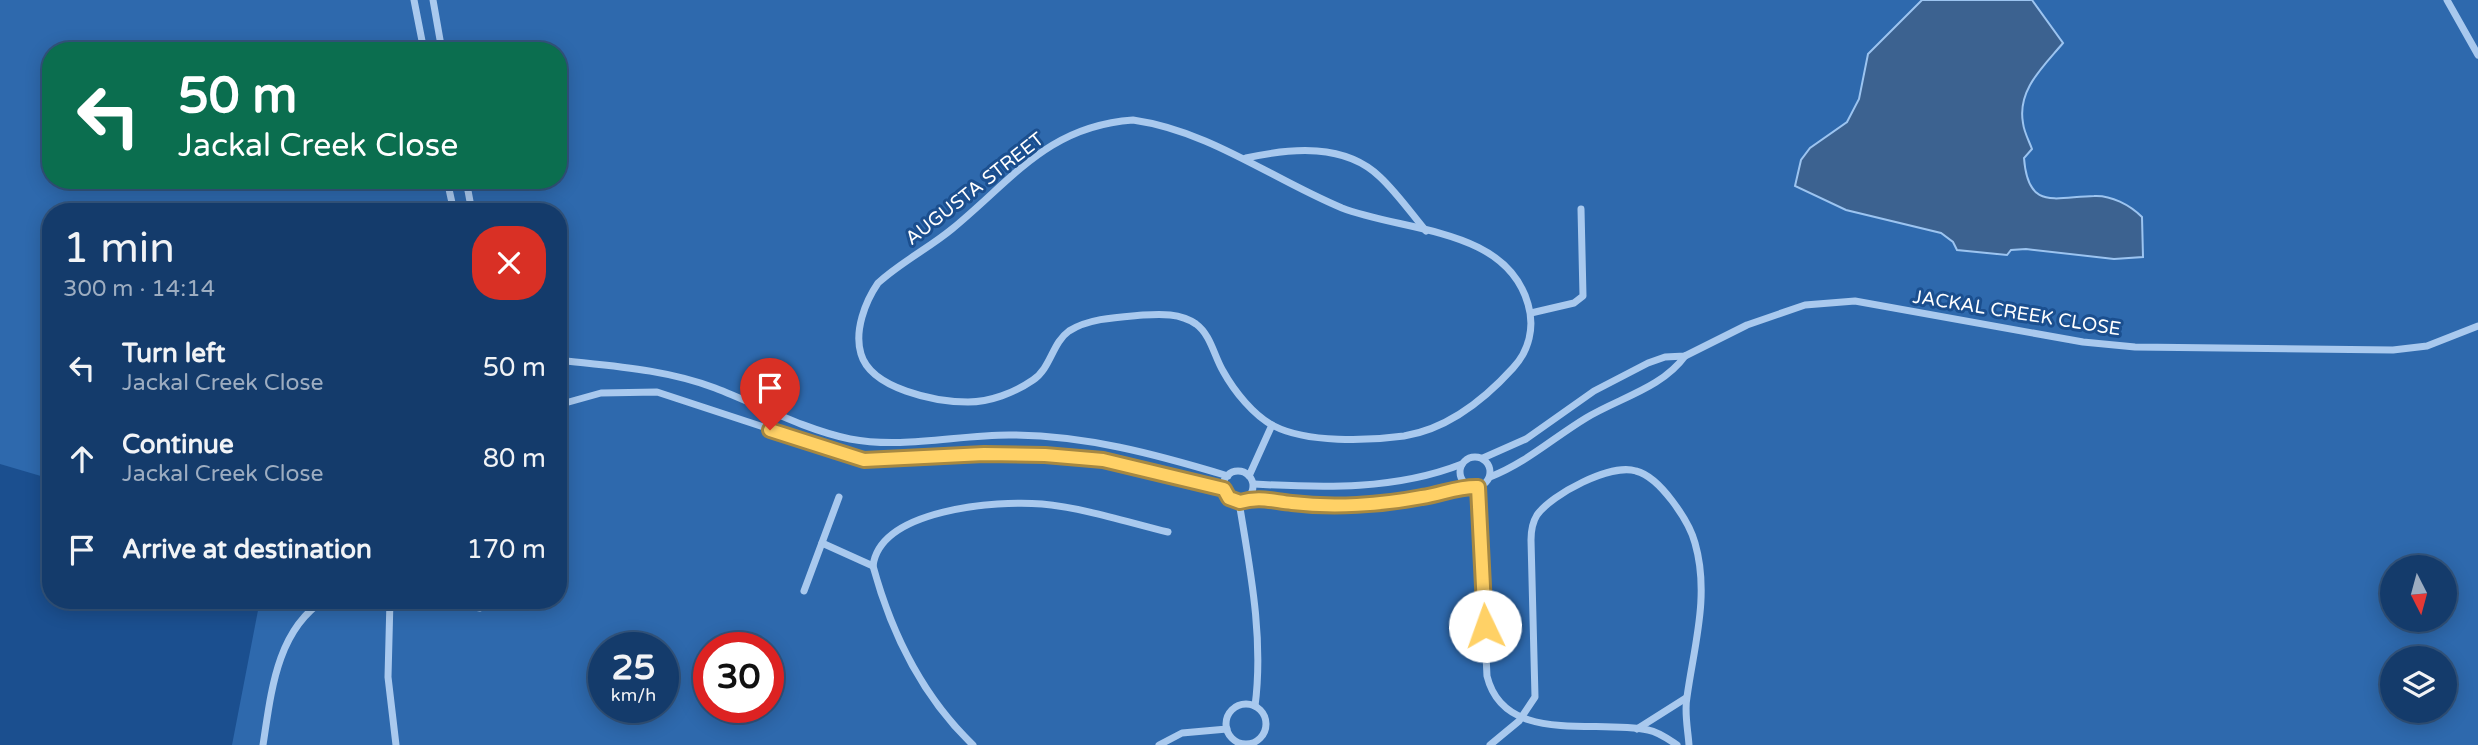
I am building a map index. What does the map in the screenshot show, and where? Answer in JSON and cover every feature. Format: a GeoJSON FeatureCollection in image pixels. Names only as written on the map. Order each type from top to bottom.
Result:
{"type":"FeatureCollection","features":[{"type":"Feature","properties":{"kind":"street"},"geometry":{"type":"LineString","coordinates":[[414,0],[422,42]]}},
{"type":"Feature","properties":{"kind":"street"},"geometry":{"type":"LineString","coordinates":[[433,0],[440,42]]}},
{"type":"Feature","properties":{"kind":"street"},"geometry":{"type":"LineString","coordinates":[[2447,0],[2478,55]]}},
{"type":"Feature","properties":{"kind":"street","name":"AUGUSTA STREET"},"geometry":{"type":"LineString","coordinates":[[1133,120],[1154,123],[1245,158],[1341,207],[1475,246],[1502,261],[1521,286],[1531,313],[1527,348],[1515,366],[1482,398],[1446,422],[1407,435],[1359,439],[1318,436],[1272,425],[1229,382],[1200,328],[1183,318],[1171,315],[1098,321],[1078,327],[1063,337],[1051,360],[1037,377],[1006,394],[969,402],[891,386],[870,372],[859,350],[861,322],[870,295],[878,283],[952,229],[1014,173],[1068,136],[1091,125],[1133,120]]}},
{"type":"Feature","properties":{"kind":"street","name":"AUGUSTA STREET"},"geometry":{"type":"LineString","coordinates":[[1245,158],[1296,151],[1340,154],[1379,175],[1426,231]]}},
{"type":"Feature","properties":{"kind":"street"},"geometry":{"type":"LineString","coordinates":[[1531,313],[1574,303],[1583,296],[1581,209]]}},
{"type":"Feature","properties":{"kind":"street","name":"JACKAL CREEK CLOSE"},"geometry":{"type":"LineString","coordinates":[[1490,477],[1524,462],[1595,413],[1663,378],[1685,356],[1747,325],[1823,302],[1855,301],[2106,345],[2197,349],[2409,349],[2447,340],[2478,326]]}},
{"type":"Feature","properties":{"kind":"street","name":"JACKAL CREEK CLOSE"},"geometry":{"type":"LineString","coordinates":[[1483,458],[1526,439],[1594,391],[1648,363],[1665,357],[1685,356]]}},
{"type":"Feature","properties":{"kind":"street"},"geometry":{"type":"LineString","coordinates":[[567,364],[648,371],[686,379],[848,438],[889,442],[1007,435],[1080,439],[1153,453],[1228,476]]}},
{"type":"Feature","properties":{"kind":"street"},"geometry":{"type":"LineString","coordinates":[[567,402],[601,393],[657,391],[864,460],[1034,454],[1103,460],[1224,489]]}},
{"type":"Feature","properties":{"kind":"street"},"geometry":{"type":"LineString","coordinates":[[1249,476],[1272,425]]}},
{"type":"Feature","properties":{"kind":"street"},"geometry":{"type":"LineString","coordinates":[[1254,484],[1385,484],[1434,475],[1462,464],[1471,457],[1483,458],[1490,466],[1490,477],[1478,487]]}},
{"type":"Feature","properties":{"kind":"street"},"geometry":{"type":"LineString","coordinates":[[1462,464],[1460,475],[1466,484]]}},
{"type":"Feature","properties":{"kind":"street"},"geometry":{"type":"LineString","coordinates":[[1490,745],[1519,721],[1532,704],[1536,689],[1531,555],[1534,521],[1544,507],[1567,491],[1619,470],[1642,472],[1655,483],[1683,517],[1696,545],[1700,613],[1696,655],[1686,698],[1689,745]]}},
{"type":"Feature","properties":{"kind":"street"},"geometry":{"type":"LineString","coordinates":[[1254,484],[1249,476],[1236,471],[1228,476],[1224,489],[1229,498],[1240,502],[1249,497],[1294,503],[1377,502],[1420,498],[1466,484],[1478,487]]}},
{"type":"Feature","properties":{"kind":"street"},"geometry":{"type":"LineString","coordinates":[[1249,497],[1254,484]]}},
{"type":"Feature","properties":{"kind":"street"},"geometry":{"type":"LineString","coordinates":[[1478,487],[1487,676],[1499,705],[1519,721],[1566,730],[1636,729],[1657,733],[1677,745]]}},
{"type":"Feature","properties":{"kind":"street"},"geometry":{"type":"LineString","coordinates":[[804,591],[839,497]]}},
{"type":"Feature","properties":{"kind":"street"},"geometry":{"type":"LineString","coordinates":[[1240,502],[1257,631],[1259,671],[1255,706]]}},
{"type":"Feature","properties":{"kind":"street"},"geometry":{"type":"LineString","coordinates":[[972,745],[925,687],[889,614],[873,566],[884,541],[906,524],[988,505],[1042,504],[1168,533]]}},
{"type":"Feature","properties":{"kind":"street"},"geometry":{"type":"LineString","coordinates":[[822,543],[873,566]]}},
{"type":"Feature","properties":{"kind":"street"},"geometry":{"type":"LineString","coordinates":[[262,745],[278,666],[285,647],[303,617],[313,609]]}},
{"type":"Feature","properties":{"kind":"street"},"geometry":{"type":"LineString","coordinates":[[390,609],[388,677],[396,745]]}},
{"type":"Feature","properties":{"kind":"street"},"geometry":{"type":"LineString","coordinates":[[1636,729],[1686,698]]}},
{"type":"Feature","properties":{"kind":"street"},"geometry":{"type":"LineString","coordinates":[[1246,704],[1255,706],[1266,720],[1264,733],[1257,743],[1238,742],[1227,729],[1230,711],[1246,704]]}},
{"type":"Feature","properties":{"kind":"street"},"geometry":{"type":"LineString","coordinates":[[1159,745],[1182,733],[1227,729]]}},
{"type":"Feature","properties":{"kind":"shaded area"},"geometry":{"type":"Polygon","coordinates":[[[0,0],[2478,0],[2478,745],[232,745],[258,609],[567,609],[567,203],[42,203],[42,476],[0,464],[0,0]]]}},
{"type":"Feature","properties":{"kind":"shaded area"},"geometry":{"type":"Polygon","coordinates":[[[1922,0],[2032,0],[2063,43],[2033,80],[2024,100],[2024,126],[2032,149],[2024,158],[2031,186],[2037,194],[2046,197],[2100,196],[2126,205],[2142,217],[2143,257],[2114,259],[2026,249],[2011,250],[2007,255],[1957,250],[1953,242],[1941,233],[1846,210],[1795,186],[1801,160],[1810,148],[1847,122],[1859,99],[1868,54],[1922,0]]]}},
{"type":"Feature","properties":{"kind":"route"},"geometry":{"type":"LineString","coordinates":[[770,430],[864,460],[899,461],[1024,453],[1103,460],[1224,489],[1229,498],[1240,502],[1249,497],[1326,504],[1388,501],[1443,493],[1466,484],[1478,487],[1485,626]]}}]}
